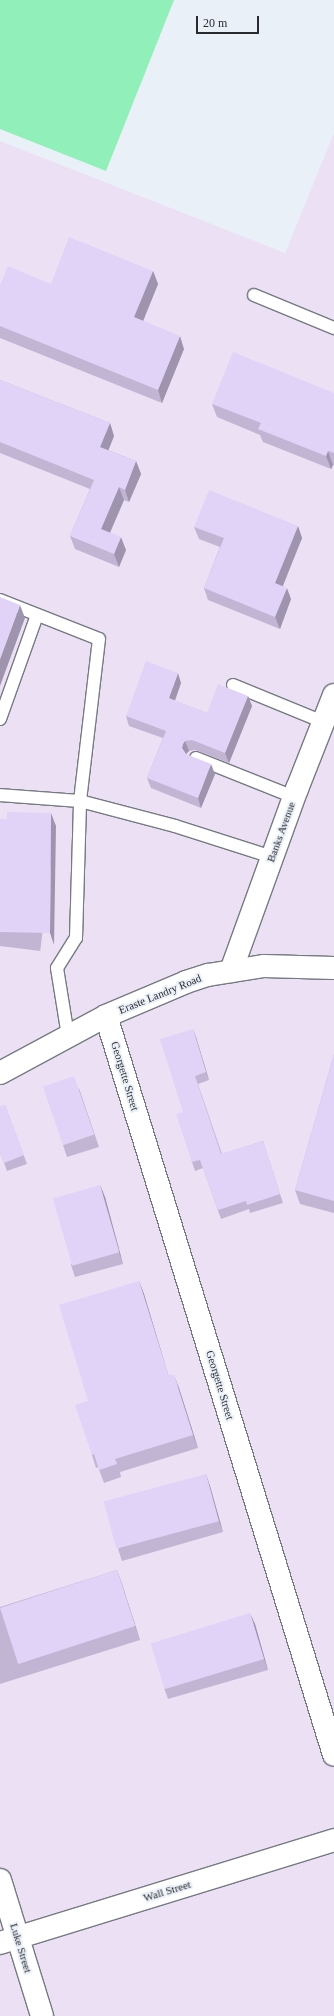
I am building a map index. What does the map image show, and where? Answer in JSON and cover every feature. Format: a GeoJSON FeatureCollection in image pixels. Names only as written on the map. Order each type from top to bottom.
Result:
{"type":"FeatureCollection","features":[{"type":"Feature","properties":{"kind":"street","name":"Banks Avenue"},"geometry":{"type":"LineString","coordinates":[[231,971],[294,797],[334,695]]}},
{"type":"Feature","properties":{"kind":"street","name":"Eraste Landry Road"},"geometry":{"type":"LineString","coordinates":[[0,1073],[106,1016],[186,982],[208,975],[264,966],[334,968]]}},
{"type":"Feature","properties":{"kind":"street","name":"Georgette Street"},"geometry":{"type":"LineString","coordinates":[[106,1016],[334,1755]]}},
{"type":"Feature","properties":{"kind":"street","name":"Wall Street"},"geometry":{"type":"LineString","coordinates":[[8,1940],[334,1840]]}},
{"type":"Feature","properties":{"kind":"street","name":"Luke Street"},"geometry":{"type":"LineString","coordinates":[[0,1880],[8,1940],[42,2016]]}},
{"type":"Feature","properties":{"kind":"lane"},"geometry":{"type":"LineString","coordinates":[[254,295],[334,328]]}},
{"type":"Feature","properties":{"kind":"lane"},"geometry":{"type":"LineString","coordinates":[[0,600],[99,639],[80,800],[76,938],[57,968],[68,1036]]}},
{"type":"Feature","properties":{"kind":"lane"},"geometry":{"type":"LineString","coordinates":[[0,719],[37,615]]}},
{"type":"Feature","properties":{"kind":"lane"},"geometry":{"type":"LineString","coordinates":[[233,685],[323,722]]}},
{"type":"Feature","properties":{"kind":"lane"},"geometry":{"type":"LineString","coordinates":[[193,757],[294,797]]}},
{"type":"Feature","properties":{"kind":"lane"},"geometry":{"type":"LineString","coordinates":[[0,795],[80,800],[175,826],[272,857]]}},
{"type":"Feature","properties":{"kind":"shaded area"},"geometry":{"type":"Polygon","coordinates":[[[334,133],[334,2016],[0,2016],[0,141],[285,253],[334,133]]]}},
{"type":"Feature","properties":{"kind":"green space"},"geometry":{"type":"Polygon","coordinates":[[[0,0],[174,0],[106,171],[0,129],[0,0]]]}},
{"type":"Feature","properties":{"kind":"building"},"geometry":{"type":"Polygon","coordinates":[[[69,237],[153,271],[134,317],[180,336],[158,390],[0,326],[0,285],[8,266],[51,284],[69,237]]]}},
{"type":"Feature","properties":{"kind":"building"},"geometry":{"type":"Polygon","coordinates":[[[233,352],[334,393],[334,453],[328,451],[326,456],[258,429],[261,423],[212,404],[233,352]]]}},
{"type":"Feature","properties":{"kind":"building"},"geometry":{"type":"Polygon","coordinates":[[[0,380],[110,423],[100,447],[136,461],[125,490],[119,487],[101,529],[121,537],[114,554],[70,536],[94,480],[0,442],[0,380]]]}},
{"type":"Feature","properties":{"kind":"building"},"geometry":{"type":"Polygon","coordinates":[[[209,490],[298,526],[275,583],[287,588],[275,617],[204,588],[224,538],[194,527],[209,490]]]}},
{"type":"Feature","properties":{"kind":"building"},"geometry":{"type":"Polygon","coordinates":[[[0,597],[20,605],[0,659],[0,597]]]}},
{"type":"Feature","properties":{"kind":"building"},"geometry":{"type":"Polygon","coordinates":[[[146,661],[178,673],[169,698],[207,713],[218,684],[248,696],[225,753],[192,740],[185,741],[183,744],[182,748],[186,754],[211,764],[198,798],[147,778],[166,731],[126,716],[146,661]]]}},
{"type":"Feature","properties":{"kind":"building"},"geometry":{"type":"Polygon","coordinates":[[[7,812],[51,813],[50,933],[0,932],[0,819],[7,819],[7,812]]]}},
{"type":"Feature","properties":{"kind":"building"},"geometry":{"type":"Polygon","coordinates":[[[193,1029],[206,1072],[195,1076],[221,1154],[263,1141],[280,1194],[247,1205],[246,1201],[218,1210],[200,1160],[192,1162],[176,1114],[183,1112],[160,1039],[193,1029]]]}},
{"type":"Feature","properties":{"kind":"building"},"geometry":{"type":"Polygon","coordinates":[[[334,1054],[334,1201],[295,1190],[334,1054]]]}},
{"type":"Feature","properties":{"kind":"building"},"geometry":{"type":"Polygon","coordinates":[[[74,1076],[94,1135],[63,1145],[43,1087],[74,1076]]]}},
{"type":"Feature","properties":{"kind":"building"},"geometry":{"type":"Polygon","coordinates":[[[5,1105],[24,1155],[4,1163],[0,1152],[0,1106],[5,1105]]]}},
{"type":"Feature","properties":{"kind":"building"},"geometry":{"type":"Polygon","coordinates":[[[100,1185],[119,1252],[72,1266],[53,1199],[100,1185]]]}},
{"type":"Feature","properties":{"kind":"building"},"geometry":{"type":"Polygon","coordinates":[[[139,1281],[168,1374],[174,1375],[193,1435],[115,1459],[117,1464],[99,1470],[94,1454],[92,1455],[75,1405],[88,1401],[59,1305],[139,1281]]]}},
{"type":"Feature","properties":{"kind":"building"},"geometry":{"type":"Polygon","coordinates":[[[206,1474],[219,1521],[116,1549],[104,1501],[206,1474]]]}},
{"type":"Feature","properties":{"kind":"building"},"geometry":{"type":"Polygon","coordinates":[[[117,1570],[135,1626],[18,1664],[0,1608],[117,1570]]]}},
{"type":"Feature","properties":{"kind":"building"},"geometry":{"type":"Polygon","coordinates":[[[250,1613],[264,1659],[165,1689],[151,1643],[250,1613]]]}}]}
